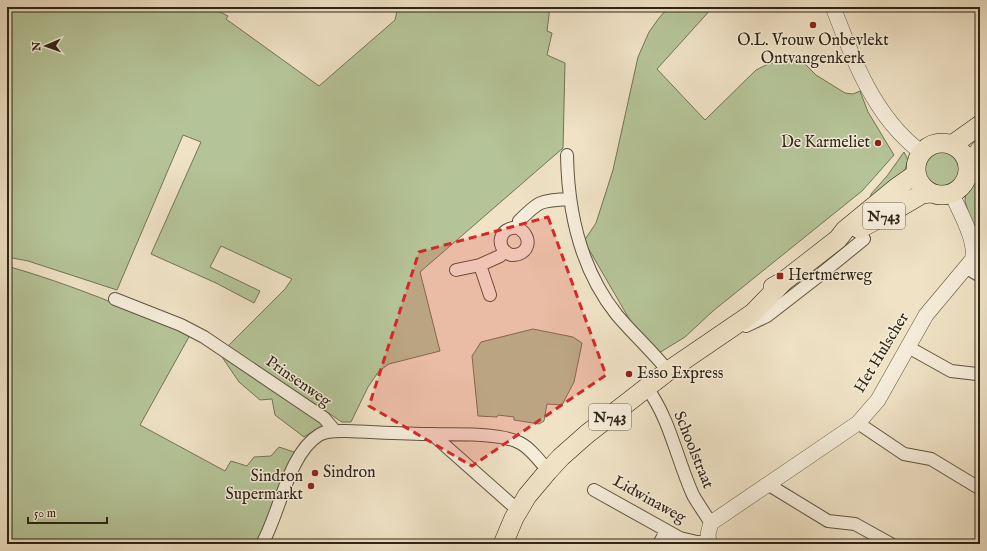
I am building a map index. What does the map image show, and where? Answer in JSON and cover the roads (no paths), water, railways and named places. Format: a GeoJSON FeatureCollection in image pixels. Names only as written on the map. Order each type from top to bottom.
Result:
{"type":"FeatureCollection","features":[{"type":"Feature","properties":{"kind":"main road"},"geometry":{"type":"LineString","coordinates":[[952,145],[980,125]]}},
{"type":"Feature","properties":{"kind":"main road"},"geometry":{"type":"LineString","coordinates":[[916,174],[917,160],[922,152],[932,144],[945,143],[952,145],[962,153],[968,166]]}},
{"type":"Feature","properties":{"kind":"main road"},"geometry":{"type":"LineString","coordinates":[[952,194],[962,186],[966,180],[968,166],[980,150]]}},
{"type":"Feature","properties":{"kind":"main road","name":"N743"},"geometry":{"type":"LineString","coordinates":[[689,356],[722,322],[784,281],[811,272],[845,230],[896,188],[916,174],[920,185],[930,193],[944,196],[952,194]]}},
{"type":"Feature","properties":{"kind":"main road","name":"N743"},"geometry":{"type":"LineString","coordinates":[[838,239],[849,235],[922,194],[930,193]]}},
{"type":"Feature","properties":{"kind":"main road","name":"N743"},"geometry":{"type":"LineString","coordinates":[[502,544],[518,509],[548,470],[587,434],[668,371],[753,313],[784,281]]}},
{"type":"Feature","properties":{"kind":"street"},"geometry":{"type":"LineString","coordinates":[[834,7],[872,96],[909,143],[922,152]]}},
{"type":"Feature","properties":{"kind":"street"},"geometry":{"type":"LineString","coordinates":[[567,155],[573,219],[578,238],[593,277],[617,315],[668,371]]}},
{"type":"Feature","properties":{"kind":"street","name":"Het Hulscher"},"geometry":{"type":"LineString","coordinates":[[711,523],[769,485],[858,423],[878,400],[926,315],[940,297],[967,268],[974,255],[972,243],[952,194]]}},
{"type":"Feature","properties":{"kind":"street"},"geometry":{"type":"LineString","coordinates":[[518,228],[519,221],[536,204],[547,200],[570,199]]}},
{"type":"Feature","properties":{"kind":"street"},"geometry":{"type":"LineString","coordinates":[[518,228],[527,237],[528,242],[524,251],[516,255],[511,255],[505,251],[501,245],[501,238],[503,234],[508,229],[518,228]]}},
{"type":"Feature","properties":{"kind":"street"},"geometry":{"type":"LineString","coordinates":[[733,326],[743,327],[767,316],[811,272],[864,239]]}},
{"type":"Feature","properties":{"kind":"street"},"geometry":{"type":"LineString","coordinates":[[456,270],[480,264],[500,256],[505,251]]}},
{"type":"Feature","properties":{"kind":"street"},"geometry":{"type":"LineString","coordinates":[[480,264],[490,296]]}},
{"type":"Feature","properties":{"kind":"street"},"geometry":{"type":"LineString","coordinates":[[967,268],[980,276]]}},
{"type":"Feature","properties":{"kind":"street","name":"Prinsenweg"},"geometry":{"type":"LineString","coordinates":[[115,299],[181,325],[204,338],[324,418],[334,431],[319,435],[311,441],[300,455],[290,472],[269,532],[262,544]]}},
{"type":"Feature","properties":{"kind":"street"},"geometry":{"type":"LineString","coordinates":[[908,347],[951,371],[977,374],[980,376]]}},
{"type":"Feature","properties":{"kind":"street","name":"Schoolstraat"},"geometry":{"type":"LineString","coordinates":[[647,388],[652,394],[670,430],[694,495],[711,523]]}},
{"type":"Feature","properties":{"kind":"street"},"geometry":{"type":"LineString","coordinates":[[858,423],[904,454],[931,459],[979,488]]}},
{"type":"Feature","properties":{"kind":"street"},"geometry":{"type":"LineString","coordinates":[[334,431],[471,434],[513,440],[524,445],[548,470]]}},
{"type":"Feature","properties":{"kind":"street"},"geometry":{"type":"LineString","coordinates":[[432,434],[510,504],[518,509]]}},
{"type":"Feature","properties":{"kind":"street"},"geometry":{"type":"LineString","coordinates":[[769,485],[828,520],[855,524],[891,544]]}},
{"type":"Feature","properties":{"kind":"street","name":"Lidwinaweg"},"geometry":{"type":"LineString","coordinates":[[594,490],[680,538],[709,543]]}},
{"type":"Feature","properties":{"kind":"street"},"geometry":{"type":"LineString","coordinates":[[709,543],[708,534],[711,523]]}},
{"type":"Feature","properties":{"kind":"street"},"geometry":{"type":"LineString","coordinates":[[659,544],[666,531]]}},
{"type":"Feature","properties":{"kind":"place","name":"O.L. Vrouw Onbevlekt Ontvangenkerk"},"geometry":{"type":"Point","coordinates":[813,25]}},
{"type":"Feature","properties":{"kind":"place","name":"De Karmeliet"},"geometry":{"type":"Point","coordinates":[878,143]}},
{"type":"Feature","properties":{"kind":"place","name":"Hertmerweg"},"geometry":{"type":"Point","coordinates":[780,276]}},
{"type":"Feature","properties":{"kind":"place","name":"Esso Express"},"geometry":{"type":"Point","coordinates":[629,374]}},
{"type":"Feature","properties":{"kind":"place","name":"Sindron"},"geometry":{"type":"Point","coordinates":[315,473]}},
{"type":"Feature","properties":{"kind":"place","name":"Sindron Supermarkt"},"geometry":{"type":"Point","coordinates":[311,486]}}]}
